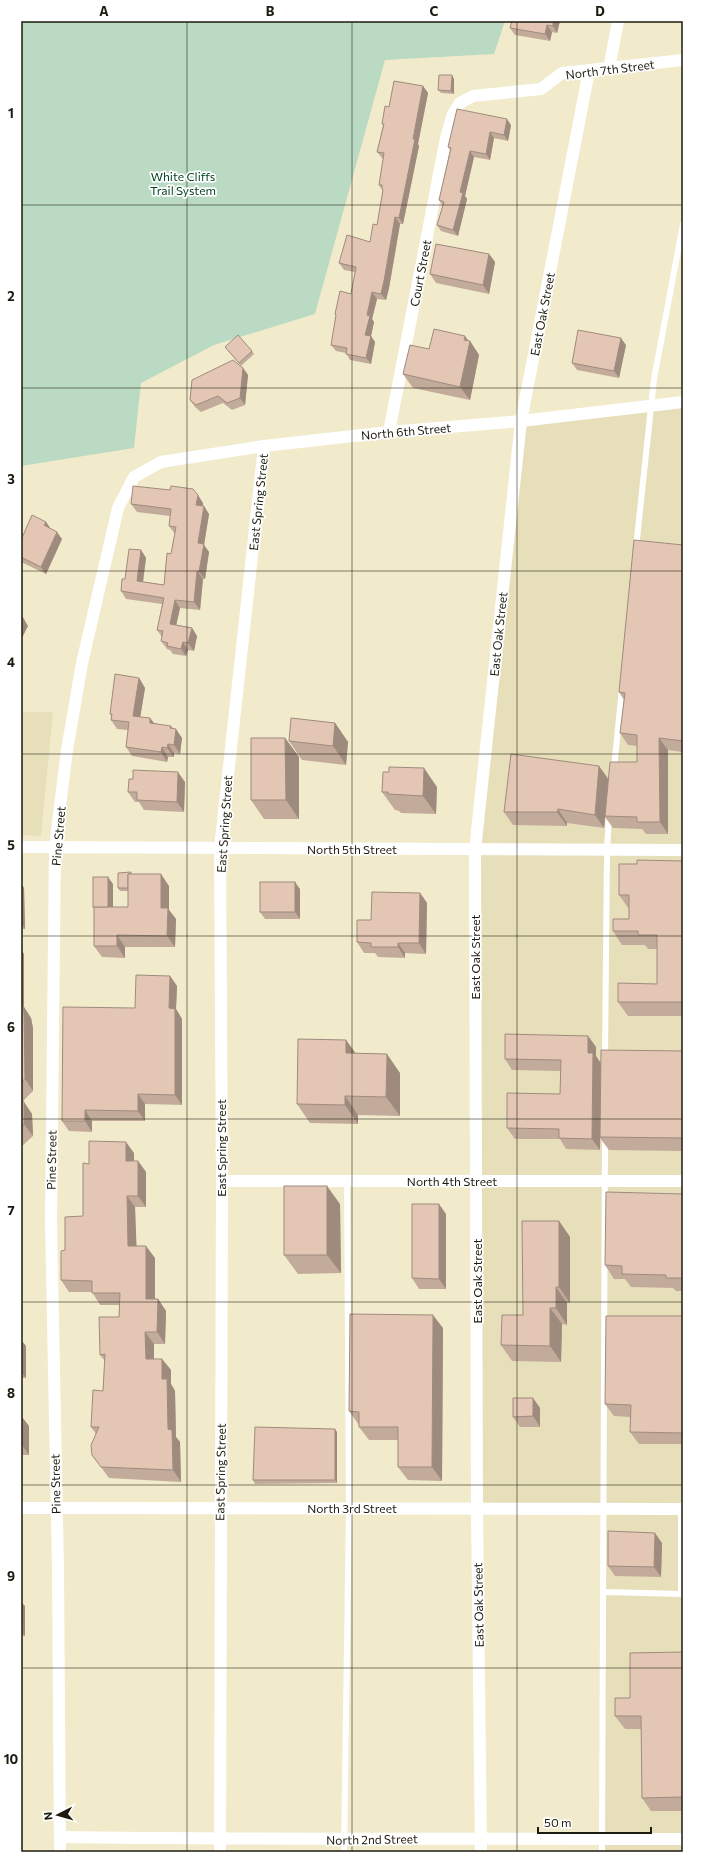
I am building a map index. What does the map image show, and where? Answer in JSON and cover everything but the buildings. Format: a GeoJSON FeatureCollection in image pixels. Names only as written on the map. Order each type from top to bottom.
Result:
{"type":"FeatureCollection","features":[{"type":"Feature","properties":{"kind":"street"},"geometry":{"type":"LineString","coordinates":[[609,69],[618,21]]}},
{"type":"Feature","properties":{"kind":"street","name":"North 7th Street"},"geometry":{"type":"LineString","coordinates":[[453,114],[460,103],[473,96],[541,89],[562,73],[683,60]]}},
{"type":"Feature","properties":{"kind":"street","name":"East Oak Street"},"geometry":{"type":"LineString","coordinates":[[481,1852],[477,1509],[475,850],[521,421],[589,71]]}},
{"type":"Feature","properties":{"kind":"street","name":"Court Street"},"geometry":{"type":"LineString","coordinates":[[389,432],[446,138],[453,114]]}},
{"type":"Feature","properties":{"kind":"street","name":"North 6th Street"},"geometry":{"type":"LineString","coordinates":[[134,477],[161,462],[264,446],[389,432],[521,421],[683,402]]}},
{"type":"Feature","properties":{"kind":"street","name":"East Spring Street"},"geometry":{"type":"LineString","coordinates":[[220,1852],[222,1181],[220,849],[264,446]]}},
{"type":"Feature","properties":{"kind":"street","name":"Pine Street"},"geometry":{"type":"LineString","coordinates":[[60,1852],[50,1221],[55,847],[67,750],[82,663],[118,508],[134,477]]}},
{"type":"Feature","properties":{"kind":"street","name":"North 5th Street"},"geometry":{"type":"LineString","coordinates":[[21,847],[683,850]]}},
{"type":"Feature","properties":{"kind":"street","name":"North 4th Street"},"geometry":{"type":"LineString","coordinates":[[222,1181],[683,1181]]}},
{"type":"Feature","properties":{"kind":"street","name":"North 3rd Street"},"geometry":{"type":"LineString","coordinates":[[21,1508],[682,1509]]}},
{"type":"Feature","properties":{"kind":"street","name":"North 2nd Street"},"geometry":{"type":"LineString","coordinates":[[60,1837],[345,1840],[481,1838],[683,1839]]}},
{"type":"Feature","properties":{"kind":"lane"},"geometry":{"type":"LineString","coordinates":[[636,554],[654,379],[683,224]]}},
{"type":"Feature","properties":{"kind":"lane"},"geometry":{"type":"LineString","coordinates":[[613,774],[623,680]]}},
{"type":"Feature","properties":{"kind":"lane"},"geometry":{"type":"LineString","coordinates":[[605,1063],[607,850],[610,806]]}},
{"type":"Feature","properties":{"kind":"lane"},"geometry":{"type":"LineString","coordinates":[[602,1852],[605,1126]]}},
{"type":"Feature","properties":{"kind":"lane"},"geometry":{"type":"LineString","coordinates":[[344,1852],[349,1508],[347,1181]]}},
{"type":"Feature","properties":{"kind":"lane"},"geometry":{"type":"LineString","coordinates":[[603,1592],[682,1594],[682,1509]]}},
{"type":"Feature","properties":{"kind":"shaded area"},"geometry":{"type":"Polygon","coordinates":[[[683,403],[683,1852],[602,1852],[603,1509],[477,1509],[475,850],[521,421],[683,403]]]}},
{"type":"Feature","properties":{"kind":"shaded area"},"geometry":{"type":"Polygon","coordinates":[[[21,712],[53,712],[41,836],[21,835],[21,712]]]}},
{"type":"Feature","properties":{"kind":"green space","name":"White Cliffs Trail System"},"geometry":{"type":"Polygon","coordinates":[[[21,21],[505,21],[494,54],[385,60],[315,314],[214,345],[141,383],[134,448],[21,466],[21,21]]]}}]}
